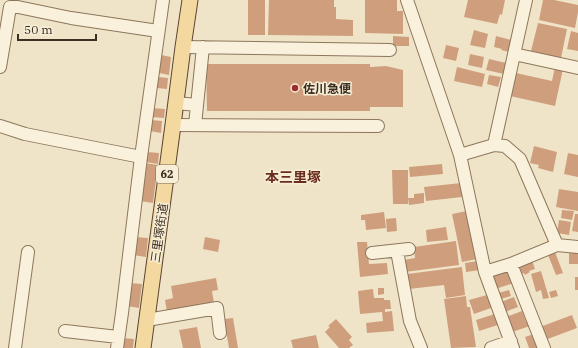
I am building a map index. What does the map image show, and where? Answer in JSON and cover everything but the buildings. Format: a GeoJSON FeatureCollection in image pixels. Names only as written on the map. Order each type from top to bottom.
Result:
{"type":"FeatureCollection","features":[{"type":"Feature","properties":{"kind":"main road","name":"三里塚街道"},"geometry":{"type":"LineString","coordinates":[[143,348],[190,0]]}},
{"type":"Feature","properties":{"kind":"street"},"geometry":{"type":"LineString","coordinates":[[65,331],[118,342],[141,157],[163,0]]}},
{"type":"Feature","properties":{"kind":"street"},"geometry":{"type":"LineString","coordinates":[[407,0],[460,155],[485,272],[512,345],[491,348]]}},
{"type":"Feature","properties":{"kind":"street"},"geometry":{"type":"LineString","coordinates":[[494,145],[526,0]]}},
{"type":"Feature","properties":{"kind":"street"},"geometry":{"type":"LineString","coordinates":[[0,67],[10,7],[18,7],[71,18],[158,31]]}},
{"type":"Feature","properties":{"kind":"street"},"geometry":{"type":"LineString","coordinates":[[183,47],[390,50]]}},
{"type":"Feature","properties":{"kind":"street"},"geometry":{"type":"LineString","coordinates":[[195,125],[203,47]]}},
{"type":"Feature","properties":{"kind":"street"},"geometry":{"type":"LineString","coordinates":[[514,54],[578,68]]}},
{"type":"Feature","properties":{"kind":"street"},"geometry":{"type":"LineString","coordinates":[[176,103],[197,105]]}},
{"type":"Feature","properties":{"kind":"street"},"geometry":{"type":"LineString","coordinates":[[173,125],[378,126]]}},
{"type":"Feature","properties":{"kind":"street"},"geometry":{"type":"LineString","coordinates":[[0,126],[25,134],[141,157]]}},
{"type":"Feature","properties":{"kind":"street"},"geometry":{"type":"LineString","coordinates":[[460,155],[494,145],[505,146],[520,159],[556,245]]}},
{"type":"Feature","properties":{"kind":"street"},"geometry":{"type":"LineString","coordinates":[[485,272],[511,264],[556,245],[578,247]]}},
{"type":"Feature","properties":{"kind":"street"},"geometry":{"type":"LineString","coordinates":[[372,253],[403,250],[410,321],[420,348]]}},
{"type":"Feature","properties":{"kind":"street"},"geometry":{"type":"LineString","coordinates":[[15,348],[28,252]]}},
{"type":"Feature","properties":{"kind":"street"},"geometry":{"type":"LineString","coordinates":[[511,264],[544,348]]}},
{"type":"Feature","properties":{"kind":"street"},"geometry":{"type":"LineString","coordinates":[[147,320],[217,308],[220,333]]}},
{"type":"Feature","properties":{"kind":"place","name":"佐川急便"},"geometry":{"type":"Point","coordinates":[295,88]}},
{"type":"Feature","properties":{"kind":"district","name":"本三里塚"},"geometry":{"type":"Point","coordinates":[293,177]}}]}
